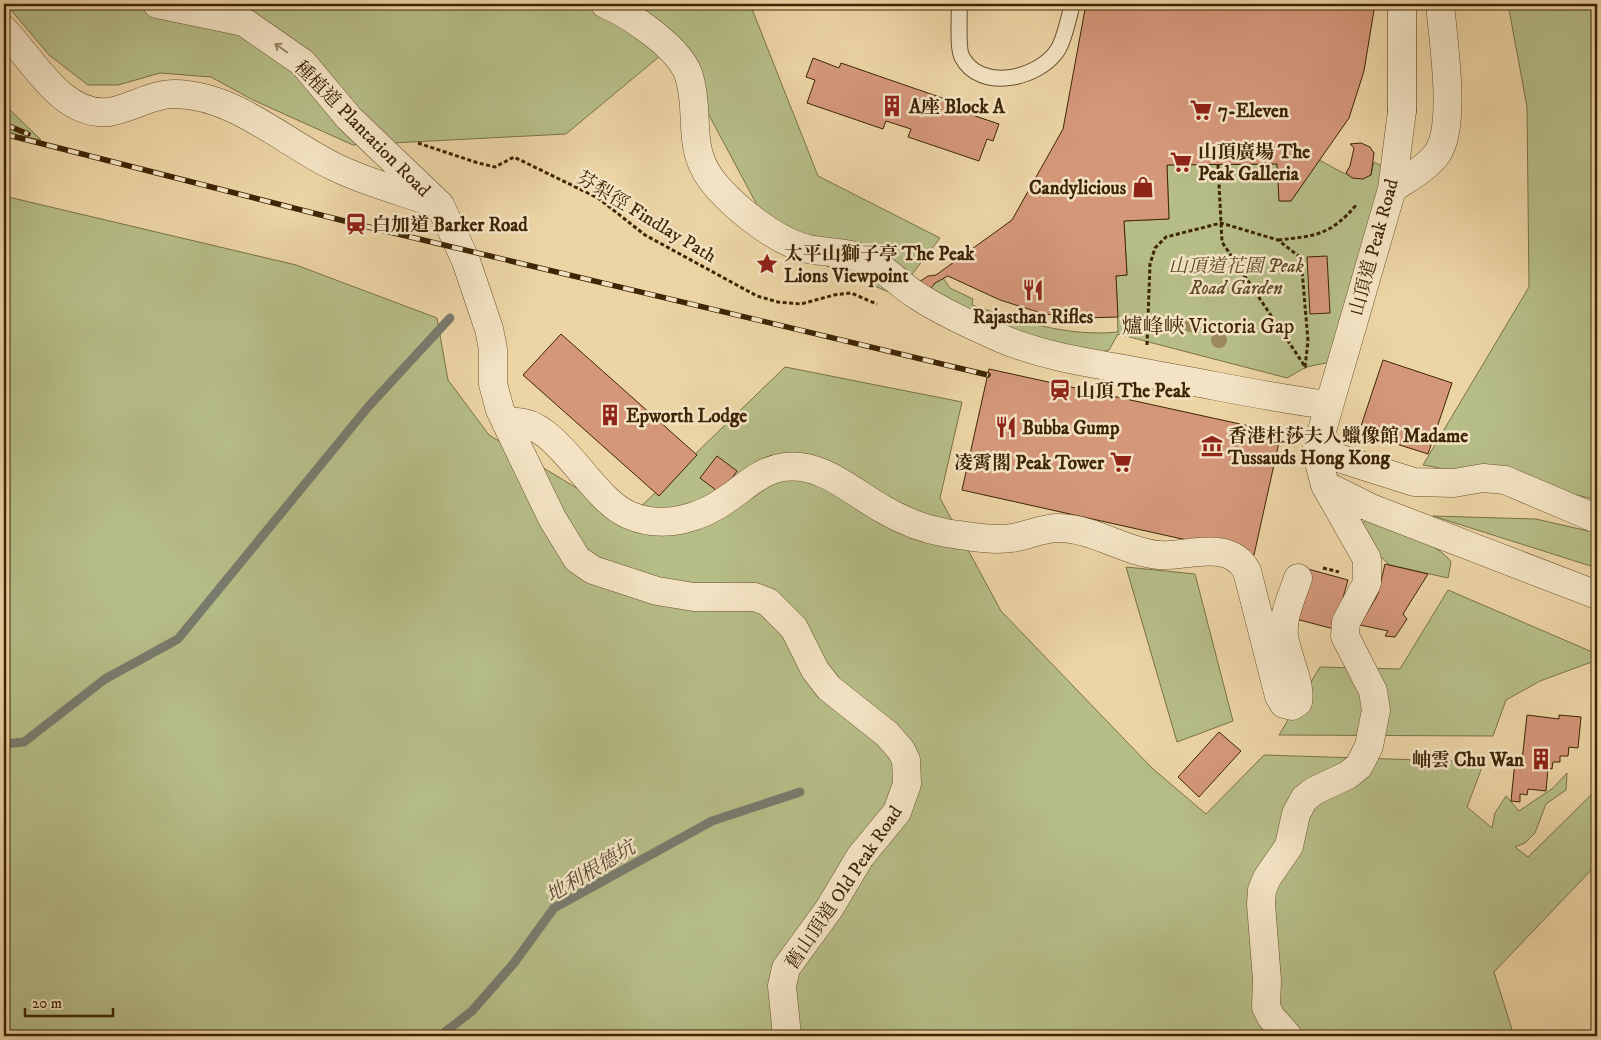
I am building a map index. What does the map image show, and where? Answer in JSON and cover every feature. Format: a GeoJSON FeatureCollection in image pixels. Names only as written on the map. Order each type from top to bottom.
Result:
{"type":"FeatureCollection","features":[{"type":"Feature","properties":{"kind":"street","name":"種植道 Plantation Road"},"geometry":{"type":"LineString","coordinates":[[157,4],[244,22],[302,63],[349,118],[440,205],[466,261],[489,329],[493,349],[493,384],[506,423]]}},
{"type":"Feature","properties":{"kind":"street"},"geometry":{"type":"LineString","coordinates":[[606,4],[620,10],[650,32],[675,53],[684,65],[691,86],[696,150],[705,170],[722,192],[762,226],[800,247],[846,254],[870,262],[929,303],[1000,338],[1080,363],[1145,372],[1328,405]]}},
{"type":"Feature","properties":{"kind":"street","name":"山頂道 Peak Road"},"geometry":{"type":"LineString","coordinates":[[1288,1036],[1271,1017],[1266,1007],[1267,980],[1261,904],[1262,890],[1267,878],[1289,846],[1296,814],[1304,798],[1314,791],[1348,775],[1359,766],[1369,746],[1376,710],[1373,690],[1345,636],[1346,622],[1367,582],[1367,559],[1324,485],[1316,451],[1392,189],[1402,112],[1402,4]]}},
{"type":"Feature","properties":{"kind":"street"},"geometry":{"type":"LineString","coordinates":[[1392,189],[1436,156],[1444,142],[1447,110],[1440,4]]}},
{"type":"Feature","properties":{"kind":"street"},"geometry":{"type":"LineString","coordinates":[[4,30],[55,89],[69,102],[84,109],[100,113],[109,112],[161,95],[182,94],[204,97],[235,110],[336,168],[440,205]]}},
{"type":"Feature","properties":{"kind":"street"},"geometry":{"type":"LineString","coordinates":[[506,423],[522,421],[542,430],[608,502],[630,515],[650,521],[672,522],[691,517],[729,498],[766,472],[784,467],[800,466],[824,473],[898,517],[918,526],[943,532],[1004,539],[1062,528],[1080,531],[1147,554],[1173,555],[1205,551],[1223,552],[1239,561],[1247,571],[1279,696],[1284,704],[1292,706],[1298,702],[1299,692],[1287,656],[1284,628],[1298,578]]}},
{"type":"Feature","properties":{"kind":"street","name":"舊山頂道 Old Peak Road"},"geometry":{"type":"LineString","coordinates":[[506,423],[552,518],[574,554],[582,563],[593,570],[678,596],[755,597],[768,602],[794,628],[815,670],[829,688],[893,740],[904,756],[907,784],[897,812],[860,857],[825,914],[786,968],[782,986],[787,1036]]}},
{"type":"Feature","properties":{"kind":"street"},"geometry":{"type":"LineString","coordinates":[[1316,451],[1414,482],[1454,483],[1483,478],[1505,480],[1597,519]]}},
{"type":"Feature","properties":{"kind":"street"},"geometry":{"type":"LineString","coordinates":[[1324,485],[1371,508],[1597,595]]}},
{"type":"Feature","properties":{"kind":"lane"},"geometry":{"type":"LineString","coordinates":[[960,4],[961,56],[975,73],[1002,80],[1040,66],[1058,51],[1072,4]]}},
{"type":"Feature","properties":{"kind":"path","name":"芬梨徑 Findlay Path"},"geometry":{"type":"LineString","coordinates":[[413,141],[495,167],[514,157],[598,198],[645,235],[757,296],[778,302],[801,304],[851,293],[867,298],[882,307]]}},
{"type":"Feature","properties":{"kind":"path"},"geometry":{"type":"LineString","coordinates":[[1145,372],[1150,264],[1155,248],[1166,237],[1221,223],[1278,240],[1301,258],[1308,340],[1306,367],[1222,242],[1221,223],[1218,165]]}},
{"type":"Feature","properties":{"kind":"path"},"geometry":{"type":"LineString","coordinates":[[1278,240],[1317,236],[1336,224],[1360,200]]}},
{"type":"Feature","properties":{"kind":"green space"},"geometry":{"type":"Polygon","coordinates":[[[6,4],[750,4],[818,176],[940,238],[896,295],[779,246],[672,46],[566,134],[353,145],[253,100],[211,77],[160,73],[118,85],[88,85],[49,55],[6,4]]]}},
{"type":"Feature","properties":{"kind":"green space"},"geometry":{"type":"Polygon","coordinates":[[[1508,4],[1597,4],[1597,500],[1541,486],[1423,465],[1529,287],[1527,107],[1508,4]]]}},
{"type":"Feature","properties":{"kind":"green space"},"geometry":{"type":"Polygon","coordinates":[[[4,104],[41,140],[4,132],[4,104]]]}},
{"type":"Feature","properties":{"kind":"green space","name":"山頂道花園 Peak Road Garden"},"geometry":{"type":"Polygon","coordinates":[[[1319,160],[1345,174],[1358,177],[1371,175],[1374,162],[1388,169],[1331,362],[1306,367],[1287,378],[1118,334],[1109,350],[1098,353],[1068,351],[926,295],[935,283],[943,278],[950,288],[973,299],[972,305],[1008,317],[1062,330],[1099,333],[1118,332],[1116,276],[1127,275],[1124,221],[1169,219],[1167,165],[1277,164],[1280,201],[1291,201],[1319,160]]]}},
{"type":"Feature","properties":{"kind":"green space"},"geometry":{"type":"Polygon","coordinates":[[[4,196],[296,265],[437,318],[448,380],[489,435],[628,519],[785,367],[962,402],[940,498],[1001,611],[1152,768],[1206,814],[1264,755],[1484,762],[1467,807],[1492,828],[1495,813],[1506,796],[1519,811],[1553,788],[1567,773],[1566,790],[1546,804],[1535,833],[1525,843],[1515,847],[1528,857],[1595,791],[1597,792],[1597,864],[1494,972],[1514,1036],[4,1036],[4,196]]]}},
{"type":"Feature","properties":{"kind":"green space"},"geometry":{"type":"Polygon","coordinates":[[[1433,516],[1536,519],[1597,533],[1597,568],[1433,516]]]}},
{"type":"Feature","properties":{"kind":"green space"},"geometry":{"type":"Polygon","coordinates":[[[1365,520],[1412,537],[1435,548],[1451,562],[1448,578],[1390,565],[1381,557],[1363,525],[1365,520]]]}},
{"type":"Feature","properties":{"kind":"green space"},"geometry":{"type":"Polygon","coordinates":[[[1126,567],[1195,574],[1233,721],[1177,742],[1126,567]]]}},
{"type":"Feature","properties":{"kind":"green space"},"geometry":{"type":"Polygon","coordinates":[[[1448,590],[1597,654],[1597,660],[1540,681],[1506,700],[1493,736],[1279,735],[1320,667],[1400,669],[1448,590]]]}},
{"type":"Feature","properties":{"kind":"building","name":"山頂廣場 The Peak Galleria"},"geometry":{"type":"Polygon","coordinates":[[[1086,4],[1375,4],[1364,71],[1349,118],[1291,201],[1279,201],[1277,164],[1167,165],[1169,219],[1124,221],[1127,275],[1116,276],[1118,317],[1082,318],[1044,314],[1000,300],[948,276],[935,283],[926,295],[913,286],[928,276],[936,275],[1012,220],[1063,129],[1086,4]]]}},
{"type":"Feature","properties":{"kind":"building","name":"A座 Block A"},"geometry":{"type":"Polygon","coordinates":[[[813,58],[839,68],[841,63],[977,110],[975,116],[999,124],[993,141],[987,139],[979,161],[908,137],[911,129],[886,121],[883,129],[807,103],[815,80],[806,77],[813,58]]]}},
{"type":"Feature","properties":{"kind":"building"},"geometry":{"type":"Polygon","coordinates":[[[1361,143],[1370,147],[1374,153],[1371,175],[1363,179],[1352,178],[1346,173],[1350,166],[1354,148],[1350,144],[1361,143]]]}},
{"type":"Feature","properties":{"kind":"building"},"geometry":{"type":"Polygon","coordinates":[[[1327,256],[1330,313],[1310,314],[1307,257],[1327,256]]]}},
{"type":"Feature","properties":{"kind":"building","name":"Epworth Lodge"},"geometry":{"type":"Polygon","coordinates":[[[561,334],[697,455],[659,496],[523,375],[561,334]]]}},
{"type":"Feature","properties":{"kind":"building"},"geometry":{"type":"Polygon","coordinates":[[[1383,360],[1452,383],[1428,454],[1359,432],[1383,360]]]}},
{"type":"Feature","properties":{"kind":"building","name":"凌霄閣 Peak Tower"},"geometry":{"type":"Polygon","coordinates":[[[989,369],[1281,433],[1254,555],[962,490],[989,369]]]}},
{"type":"Feature","properties":{"kind":"building"},"geometry":{"type":"Polygon","coordinates":[[[717,456],[737,471],[721,494],[700,478],[717,456]]]}},
{"type":"Feature","properties":{"kind":"building"},"geometry":{"type":"Polygon","coordinates":[[[1385,564],[1428,574],[1403,614],[1407,619],[1395,637],[1385,636],[1388,631],[1360,625],[1378,594],[1385,564]]]}},
{"type":"Feature","properties":{"kind":"building"},"geometry":{"type":"Polygon","coordinates":[[[1308,569],[1348,580],[1334,629],[1296,619],[1308,569]]]}},
{"type":"Feature","properties":{"kind":"building","name":"岫雲 Chu Wan"},"geometry":{"type":"Polygon","coordinates":[[[1527,715],[1559,719],[1559,715],[1581,717],[1578,748],[1569,747],[1568,756],[1560,756],[1560,762],[1553,762],[1552,769],[1548,768],[1546,791],[1528,789],[1527,795],[1520,794],[1520,802],[1511,801],[1515,761],[1522,761],[1527,715]]]}},
{"type":"Feature","properties":{"kind":"building"},"geometry":{"type":"Polygon","coordinates":[[[1219,732],[1241,751],[1199,797],[1178,777],[1219,732]]]}},
{"type":"Feature","properties":{"kind":"waterway"},"geometry":{"type":"LineString","coordinates":[[4,744],[24,742],[105,679],[178,639],[368,407],[450,318]]}},
{"type":"Feature","properties":{"kind":"waterway","name":"地利根德坑"},"geometry":{"type":"LineString","coordinates":[[440,1036],[472,1011],[514,963],[554,908],[712,821],[800,792]]}},
{"type":"Feature","properties":{"kind":"railway"},"geometry":{"type":"LineString","coordinates":[[4,124],[28,134]]}},
{"type":"Feature","properties":{"kind":"railway"},"geometry":{"type":"LineString","coordinates":[[4,134],[356,224],[988,375]]}},
{"type":"Feature","properties":{"kind":"place","name":"A座 Block A"},"geometry":{"type":"Point","coordinates":[892,106]}},
{"type":"Feature","properties":{"kind":"place","name":"7-Eleven"},"geometry":{"type":"Point","coordinates":[1201,110]}},
{"type":"Feature","properties":{"kind":"place","name":"山頂廣場 The Peak Galleria"},"geometry":{"type":"Point","coordinates":[1181,162]}},
{"type":"Feature","properties":{"kind":"place","name":"Candylicious"},"geometry":{"type":"Point","coordinates":[1143,187]}},
{"type":"Feature","properties":{"kind":"place","name":"白加道 Barker Road"},"geometry":{"type":"Point","coordinates":[356,224]}},
{"type":"Feature","properties":{"kind":"place","name":"太平山獅子亭 The Peak Lions Viewpoint"},"geometry":{"type":"Point","coordinates":[767,264]}},
{"type":"Feature","properties":{"kind":"place","name":"Rajasthan Rifles"},"geometry":{"type":"Point","coordinates":[1033,290]}},
{"type":"Feature","properties":{"kind":"place","name":"山頂 The Peak"},"geometry":{"type":"Point","coordinates":[1060,390]}},
{"type":"Feature","properties":{"kind":"place","name":"Epworth Lodge"},"geometry":{"type":"Point","coordinates":[610,415]}},
{"type":"Feature","properties":{"kind":"place","name":"Bubba Gump"},"geometry":{"type":"Point","coordinates":[1006,427]}},
{"type":"Feature","properties":{"kind":"place","name":"香港杜莎夫人蠟像館 Madame Tussauds Hong Kong"},"geometry":{"type":"Point","coordinates":[1212,446]}},
{"type":"Feature","properties":{"kind":"place","name":"凌霄閣 Peak Tower"},"geometry":{"type":"Point","coordinates":[1121,462]}},
{"type":"Feature","properties":{"kind":"place","name":"岫雲 Chu Wan"},"geometry":{"type":"Point","coordinates":[1541,759]}},
{"type":"Feature","properties":{"kind":"district","name":"爐峰峽 Victoria Gap"},"geometry":{"type":"Point","coordinates":[1208,326]}}]}
